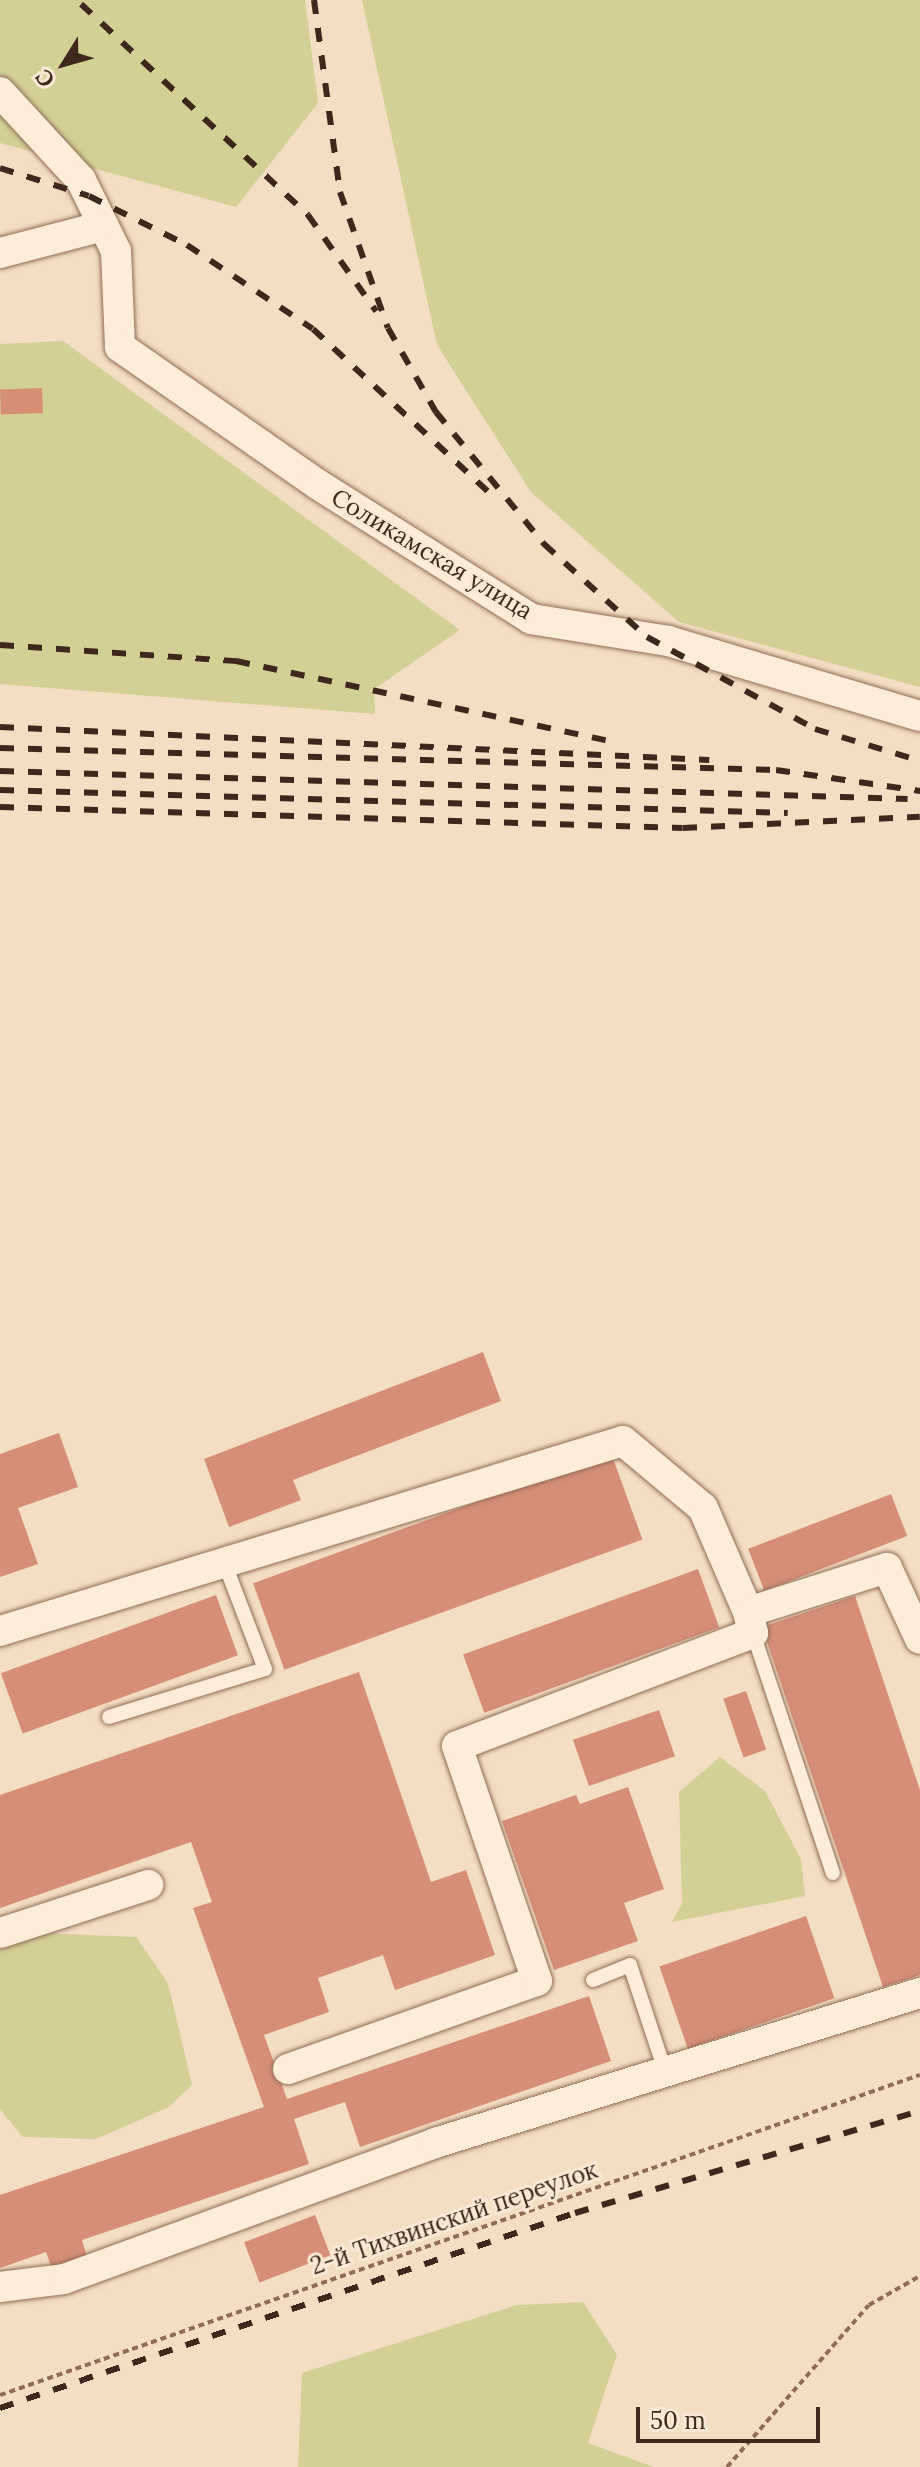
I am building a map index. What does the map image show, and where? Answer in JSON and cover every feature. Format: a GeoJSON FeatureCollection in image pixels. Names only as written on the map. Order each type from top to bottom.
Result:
{"type":"FeatureCollection","features":[{"type":"Feature","properties":{"kind":"street"},"geometry":{"type":"LineString","coordinates":[[0,92],[81,180],[110,239],[0,253]]}},
{"type":"Feature","properties":{"kind":"street","name":"Соликамская улица"},"geometry":{"type":"LineString","coordinates":[[110,239],[120,347],[317,484],[531,619],[668,641],[920,716]]}},
{"type":"Feature","properties":{"kind":"street"},"geometry":{"type":"LineString","coordinates":[[0,1631],[226,1567],[623,1441],[703,1508],[750,1623]]}},
{"type":"Feature","properties":{"kind":"street"},"geometry":{"type":"LineString","coordinates":[[288,2069],[537,1981],[457,1746],[887,1568],[920,1639]]}},
{"type":"Feature","properties":{"kind":"street"},"geometry":{"type":"LineString","coordinates":[[0,1933],[148,1885]]}},
{"type":"Feature","properties":{"kind":"street"},"geometry":{"type":"LineString","coordinates":[[0,2287],[64,2279],[435,2143],[920,1993]]}},
{"type":"Feature","properties":{"kind":"lane"},"geometry":{"type":"LineString","coordinates":[[109,1717],[265,1669],[226,1567]]}},
{"type":"Feature","properties":{"kind":"lane"},"geometry":{"type":"LineString","coordinates":[[750,1623],[833,1873]]}},
{"type":"Feature","properties":{"kind":"lane"},"geometry":{"type":"LineString","coordinates":[[593,1980],[630,1965],[665,2071]]}},
{"type":"Feature","properties":{"kind":"path","name":"2-й Тихвинский переулок"},"geometry":{"type":"LineString","coordinates":[[0,2395],[920,2075]]}},
{"type":"Feature","properties":{"kind":"path"},"geometry":{"type":"LineString","coordinates":[[727,2467],[869,2305],[920,2276]]}},
{"type":"Feature","properties":{"kind":"shaded area"},"geometry":{"type":"Polygon","coordinates":[[[0,0],[305,0],[318,103],[236,207],[0,143],[0,0]]]}},
{"type":"Feature","properties":{"kind":"shaded area"},"geometry":{"type":"Polygon","coordinates":[[[362,0],[920,0],[920,687],[679,622],[531,492],[437,345],[362,0]]]}},
{"type":"Feature","properties":{"kind":"shaded area"},"geometry":{"type":"Polygon","coordinates":[[[63,341],[460,630],[374,689],[375,714],[0,684],[0,344],[63,341]]]}},
{"type":"Feature","properties":{"kind":"shaded area"},"geometry":{"type":"Polygon","coordinates":[[[720,1757],[765,1791],[801,1859],[805,1896],[672,1922],[682,1903],[679,1792],[720,1757]]]}},
{"type":"Feature","properties":{"kind":"shaded area"},"geometry":{"type":"Polygon","coordinates":[[[40,1933],[136,1937],[168,1983],[192,2085],[169,2107],[96,2139],[23,2137],[0,2109],[0,1946],[40,1933]]]}},
{"type":"Feature","properties":{"kind":"shaded area"},"geometry":{"type":"Polygon","coordinates":[[[583,2302],[617,2355],[588,2443],[654,2467],[298,2467],[302,2373],[517,2305],[583,2302]]]}},
{"type":"Feature","properties":{"kind":"building"},"geometry":{"type":"Polygon","coordinates":[[[42,388],[43,413],[1,414],[0,389],[42,388]]]}},
{"type":"Feature","properties":{"kind":"building"},"geometry":{"type":"Polygon","coordinates":[[[483,1352],[501,1401],[293,1480],[301,1500],[229,1527],[204,1459],[483,1352]]]}},
{"type":"Feature","properties":{"kind":"building"},"geometry":{"type":"Polygon","coordinates":[[[59,1433],[78,1487],[18,1508],[38,1564],[0,1577],[0,1454],[59,1433]]]}},
{"type":"Feature","properties":{"kind":"building"},"geometry":{"type":"Polygon","coordinates":[[[611,1453],[642,1539],[284,1670],[253,1583],[611,1453]]]}},
{"type":"Feature","properties":{"kind":"building"},"geometry":{"type":"Polygon","coordinates":[[[891,1494],[907,1536],[764,1591],[748,1549],[891,1494]]]}},
{"type":"Feature","properties":{"kind":"building"},"geometry":{"type":"Polygon","coordinates":[[[698,1569],[719,1627],[484,1713],[463,1655],[698,1569]]]}},
{"type":"Feature","properties":{"kind":"building"},"geometry":{"type":"Polygon","coordinates":[[[216,1595],[238,1655],[23,1733],[1,1673],[216,1595]]]}},
{"type":"Feature","properties":{"kind":"building"},"geometry":{"type":"Polygon","coordinates":[[[855,1596],[920,1790],[920,1975],[883,1987],[762,1627],[855,1596]]]}},
{"type":"Feature","properties":{"kind":"building"},"geometry":{"type":"Polygon","coordinates":[[[359,1672],[431,1882],[466,1870],[495,1955],[395,1990],[383,1955],[318,1978],[329,2012],[264,2035],[287,2099],[589,1996],[611,2061],[360,2147],[345,2102],[294,2119],[309,2164],[82,2240],[87,2257],[52,2269],[46,2252],[0,2268],[0,2195],[264,2107],[193,1908],[212,1902],[191,1842],[0,1908],[0,1795],[359,1672]]]}},
{"type":"Feature","properties":{"kind":"building"},"geometry":{"type":"Polygon","coordinates":[[[746,1691],[766,1750],[743,1757],[723,1699],[746,1691]]]}},
{"type":"Feature","properties":{"kind":"building"},"geometry":{"type":"Polygon","coordinates":[[[659,1710],[675,1756],[589,1786],[573,1740],[659,1710]]]}},
{"type":"Feature","properties":{"kind":"building"},"geometry":{"type":"Polygon","coordinates":[[[628,1787],[664,1889],[624,1903],[638,1941],[554,1970],[502,1821],[576,1795],[580,1804],[628,1787]]]}},
{"type":"Feature","properties":{"kind":"building"},"geometry":{"type":"Polygon","coordinates":[[[806,1916],[834,1998],[688,2049],[659,1966],[806,1916]]]}},
{"type":"Feature","properties":{"kind":"building"},"geometry":{"type":"Polygon","coordinates":[[[315,2215],[330,2255],[259,2282],[244,2242],[315,2215]]]}},
{"type":"Feature","properties":{"kind":"railway"},"geometry":{"type":"LineString","coordinates":[[314,0],[340,192],[388,328],[436,412],[544,544],[647,637],[815,729],[920,761]]}},
{"type":"Feature","properties":{"kind":"railway"},"geometry":{"type":"LineString","coordinates":[[81,4],[308,215],[376,311]]}},
{"type":"Feature","properties":{"kind":"railway"},"geometry":{"type":"LineString","coordinates":[[0,168],[89,196],[187,245],[313,329],[495,498]]}},
{"type":"Feature","properties":{"kind":"railway"},"geometry":{"type":"LineString","coordinates":[[0,645],[236,661],[613,742]]}},
{"type":"Feature","properties":{"kind":"railway"},"geometry":{"type":"LineString","coordinates":[[0,727],[709,760]]}},
{"type":"Feature","properties":{"kind":"railway"},"geometry":{"type":"LineString","coordinates":[[0,748],[776,770],[920,791]]}},
{"type":"Feature","properties":{"kind":"railway"},"geometry":{"type":"LineString","coordinates":[[0,771],[908,799]]}},
{"type":"Feature","properties":{"kind":"railway"},"geometry":{"type":"LineString","coordinates":[[0,790],[788,813]]}},
{"type":"Feature","properties":{"kind":"railway"},"geometry":{"type":"LineString","coordinates":[[0,807],[683,828],[920,817]]}},
{"type":"Feature","properties":{"kind":"railway"},"geometry":{"type":"LineString","coordinates":[[0,2408],[575,2213],[920,2111]]}}]}
